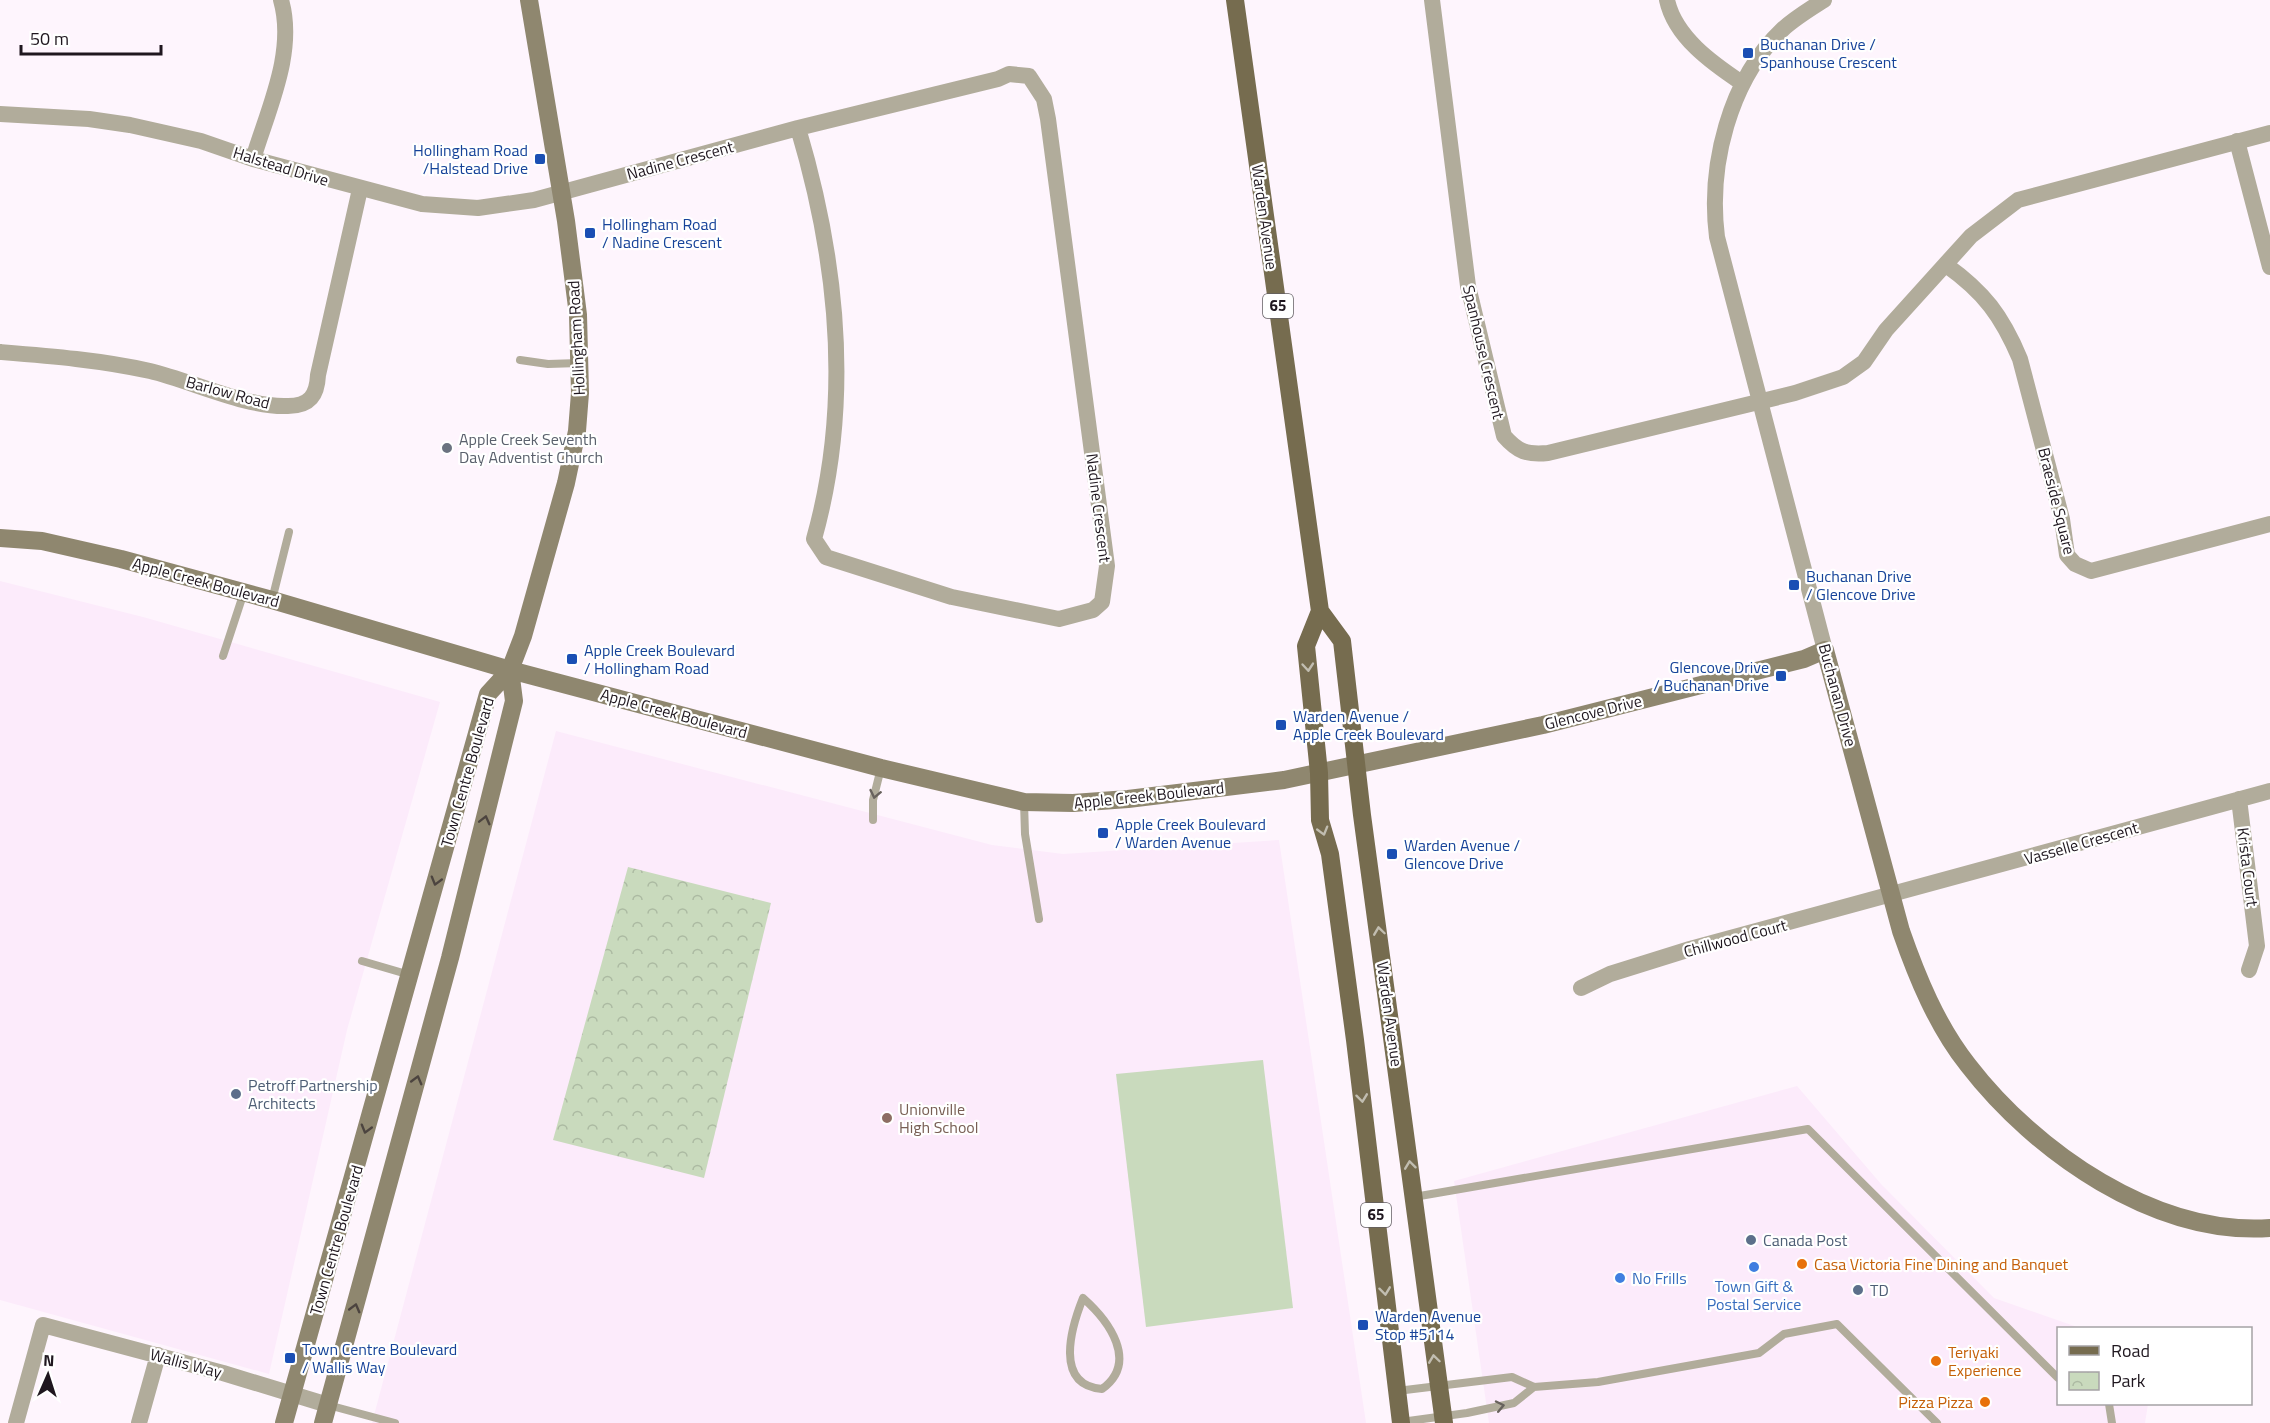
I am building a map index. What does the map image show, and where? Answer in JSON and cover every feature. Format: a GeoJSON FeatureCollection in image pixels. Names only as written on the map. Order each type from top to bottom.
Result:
{"type":"FeatureCollection","features":[{"type":"Feature","properties":{"kind":"main road","name":"Hollingham Road"},"geometry":{"type":"LineString","coordinates":[[510,670],[523,636],[566,483],[577,430],[580,363],[578,315],[561,191],[529,0]]}},
{"type":"Feature","properties":{"kind":"main road","name":"Warden Avenue"},"geometry":{"type":"LineString","coordinates":[[1236,0],[1320,612],[1342,640],[1362,815],[1444,1420]]}},
{"type":"Feature","properties":{"kind":"main road","name":"Apple Creek Boulevard"},"geometry":{"type":"LineString","coordinates":[[0,538],[42,541],[244,592],[510,670],[881,768],[1024,802],[1073,803],[1128,799],[1284,780],[1358,765]]}},
{"type":"Feature","properties":{"kind":"main road","name":"65"},"geometry":{"type":"LineString","coordinates":[[1320,612],[1306,646],[1319,773],[1320,820],[1329,854],[1355,1040],[1401,1423]]}},
{"type":"Feature","properties":{"kind":"main road","name":"Glencove Drive"},"geometry":{"type":"LineString","coordinates":[[1358,765],[1543,725],[1804,658],[1825,650]]}},
{"type":"Feature","properties":{"kind":"main road","name":"Buchanan Drive"},"geometry":{"type":"LineString","coordinates":[[1825,650],[1892,896],[1915,971],[1936,1014],[1966,1064],[2007,1111],[2057,1154],[2095,1179],[2165,1212],[2214,1224],[2253,1230],[2270,1228]]}},
{"type":"Feature","properties":{"kind":"main road","name":"Town Centre Boulevard"},"geometry":{"type":"LineString","coordinates":[[284,1423],[488,694],[510,670]]}},
{"type":"Feature","properties":{"kind":"main road","name":"Town Centre Boulevard"},"geometry":{"type":"LineString","coordinates":[[326,1414],[450,958],[514,701],[510,670]]}},
{"type":"Feature","properties":{"kind":"street"},"geometry":{"type":"LineString","coordinates":[[253,159],[286,49],[286,16],[281,0]]}},
{"type":"Feature","properties":{"kind":"street","name":"Spanhouse Crescent"},"geometry":{"type":"LineString","coordinates":[[1432,0],[1468,286],[1504,436],[1515,448],[1528,455],[1548,453],[1664,423],[1761,402]]}},
{"type":"Feature","properties":{"kind":"street"},"geometry":{"type":"LineString","coordinates":[[1667,0],[1669,10],[1684,34],[1713,64],[1742,83]]}},
{"type":"Feature","properties":{"kind":"street","name":"Buchanan Drive"},"geometry":{"type":"LineString","coordinates":[[1824,0],[1782,30],[1742,83],[1717,159],[1713,209],[1717,237],[1825,650]]}},
{"type":"Feature","properties":{"kind":"street","name":"Nadine Crescent"},"geometry":{"type":"LineString","coordinates":[[561,191],[798,128],[1009,74],[1029,76],[1044,99],[1048,119],[1107,566],[1102,602],[1093,610],[1059,619],[952,597],[826,557],[814,540],[825,488],[836,391],[835,318],[829,256],[810,168],[798,128]]}},
{"type":"Feature","properties":{"kind":"street","name":"Halstead Drive"},"geometry":{"type":"LineString","coordinates":[[0,114],[88,119],[130,125],[201,141],[253,159],[423,204],[478,208],[524,202],[561,191]]}},
{"type":"Feature","properties":{"kind":"street"},"geometry":{"type":"LineString","coordinates":[[1761,402],[1820,387],[1843,377],[1864,362],[1886,330],[1971,236],[2018,200],[2270,133]]}},
{"type":"Feature","properties":{"kind":"street"},"geometry":{"type":"LineString","coordinates":[[2237,141],[2270,267]]}},
{"type":"Feature","properties":{"kind":"street","name":"Barlow Road"},"geometry":{"type":"LineString","coordinates":[[0,352],[55,356],[151,371],[263,405],[288,406],[311,400],[317,392],[360,189]]}},
{"type":"Feature","properties":{"kind":"street","name":"Braeside Square"},"geometry":{"type":"LineString","coordinates":[[1946,265],[1973,284],[2011,336],[2020,359],[2056,496],[2067,555],[2075,564],[2091,571],[2270,524]]}},
{"type":"Feature","properties":{"kind":"street","name":"Vasselle Crescent"},"geometry":{"type":"LineString","coordinates":[[1892,896],[2270,791]]}},
{"type":"Feature","properties":{"kind":"street","name":"Krista Court"},"geometry":{"type":"LineString","coordinates":[[2239,799],[2257,945],[2249,970]]}},
{"type":"Feature","properties":{"kind":"street","name":"Chillwood Court"},"geometry":{"type":"LineString","coordinates":[[1581,988],[1610,974],[1690,949],[1892,896]]}},
{"type":"Feature","properties":{"kind":"street","name":"Wallis Way"},"geometry":{"type":"LineString","coordinates":[[16,1423],[43,1325],[158,1355],[292,1395],[326,1414]]}},
{"type":"Feature","properties":{"kind":"street"},"geometry":{"type":"LineString","coordinates":[[139,1423],[158,1355]]}},
{"type":"Feature","properties":{"kind":"lane"},"geometry":{"type":"LineString","coordinates":[[520,360],[548,364],[580,363]]}},
{"type":"Feature","properties":{"kind":"lane"},"geometry":{"type":"LineString","coordinates":[[272,600],[289,532]]}},
{"type":"Feature","properties":{"kind":"lane"},"geometry":{"type":"LineString","coordinates":[[223,656],[244,592]]}},
{"type":"Feature","properties":{"kind":"lane"},"geometry":{"type":"LineString","coordinates":[[873,820],[873,800],[881,768]]}},
{"type":"Feature","properties":{"kind":"lane"},"geometry":{"type":"LineString","coordinates":[[1024,802],[1025,834],[1039,919]]}},
{"type":"Feature","properties":{"kind":"lane"},"geometry":{"type":"LineString","coordinates":[[362,961],[410,975]]}},
{"type":"Feature","properties":{"kind":"lane"},"geometry":{"type":"LineString","coordinates":[[1414,1197],[1808,1129],[2057,1377]]}},
{"type":"Feature","properties":{"kind":"lane"},"geometry":{"type":"LineString","coordinates":[[1083,1298],[1106,1323],[1119,1345],[1121,1359],[1117,1372],[1102,1389],[1092,1388],[1082,1382],[1070,1364],[1069,1349],[1083,1298]]}},
{"type":"Feature","properties":{"kind":"lane"},"geometry":{"type":"LineString","coordinates":[[1397,1390],[1512,1377],[1534,1387],[1598,1382],[1759,1353],[1784,1334],[1837,1324],[1937,1423]]}},
{"type":"Feature","properties":{"kind":"lane"},"geometry":{"type":"LineString","coordinates":[[1401,1423],[1444,1420],[1514,1403],[1534,1387]]}},
{"type":"Feature","properties":{"kind":"lane"},"geometry":{"type":"LineString","coordinates":[[2109,1405],[2112,1423]]}},
{"type":"Feature","properties":{"kind":"lane"},"geometry":{"type":"LineString","coordinates":[[326,1414],[395,1423]]}},
{"type":"Feature","properties":{"kind":"shaded area"},"geometry":{"type":"Polygon","coordinates":[[[0,581],[143,617],[440,702],[347,1030],[269,1374],[0,1300],[0,581]]]}},
{"type":"Feature","properties":{"kind":"shaded area","name":"Unionville High School"},"geometry":{"type":"Polygon","coordinates":[[[556,731],[992,845],[1063,854],[1279,840],[1366,1423],[372,1423],[556,731]]]}},
{"type":"Feature","properties":{"kind":"shaded area"},"geometry":{"type":"Polygon","coordinates":[[[1797,1086],[1881,1184],[1994,1298],[2077,1327],[2057,1327],[2057,1405],[2148,1405],[2145,1423],[1489,1423],[1454,1181],[1797,1086]]]}},
{"type":"Feature","properties":{"kind":"green space"},"geometry":{"type":"Polygon","coordinates":[[[628,867],[771,903],[704,1178],[553,1140],[628,867]]]}},
{"type":"Feature","properties":{"kind":"green space"},"geometry":{"type":"Polygon","coordinates":[[[1263,1060],[1293,1308],[1146,1327],[1116,1074],[1263,1060]]]}},
{"type":"Feature","properties":{"kind":"place","name":"Buchanan Drive / Spanhouse Crescent"},"geometry":{"type":"Point","coordinates":[1748,53]}},
{"type":"Feature","properties":{"kind":"place","name":"Hollingham Road /Halstead Drive"},"geometry":{"type":"Point","coordinates":[540,159]}},
{"type":"Feature","properties":{"kind":"place","name":"Hollingham Road / Nadine Crescent"},"geometry":{"type":"Point","coordinates":[590,233]}},
{"type":"Feature","properties":{"kind":"place","name":"Apple Creek Seventh Day Adventist Church"},"geometry":{"type":"Point","coordinates":[447,448]}},
{"type":"Feature","properties":{"kind":"place","name":"Buchanan Drive / Glencove Drive"},"geometry":{"type":"Point","coordinates":[1794,585]}},
{"type":"Feature","properties":{"kind":"place","name":"Apple Creek Boulevard / Hollingham Road"},"geometry":{"type":"Point","coordinates":[572,659]}},
{"type":"Feature","properties":{"kind":"place","name":"Glencove Drive / Buchanan Drive"},"geometry":{"type":"Point","coordinates":[1781,676]}},
{"type":"Feature","properties":{"kind":"place","name":"Warden Avenue / Apple Creek Boulevard"},"geometry":{"type":"Point","coordinates":[1281,725]}},
{"type":"Feature","properties":{"kind":"place","name":"Apple Creek Boulevard / Warden Avenue"},"geometry":{"type":"Point","coordinates":[1103,833]}},
{"type":"Feature","properties":{"kind":"place","name":"Warden Avenue / Glencove Drive"},"geometry":{"type":"Point","coordinates":[1392,854]}},
{"type":"Feature","properties":{"kind":"place","name":"Petroff Partnership Architects"},"geometry":{"type":"Point","coordinates":[236,1094]}},
{"type":"Feature","properties":{"kind":"place","name":"Unionville High School"},"geometry":{"type":"Point","coordinates":[887,1118]}},
{"type":"Feature","properties":{"kind":"place","name":"Canada Post"},"geometry":{"type":"Point","coordinates":[1751,1240]}},
{"type":"Feature","properties":{"kind":"place","name":"Casa Victoria Fine Dining and Banquet"},"geometry":{"type":"Point","coordinates":[1802,1264]}},
{"type":"Feature","properties":{"kind":"place","name":"Town Gift & Postal Service"},"geometry":{"type":"Point","coordinates":[1754,1267]}},
{"type":"Feature","properties":{"kind":"place","name":"No Frills"},"geometry":{"type":"Point","coordinates":[1620,1278]}},
{"type":"Feature","properties":{"kind":"place","name":"TD"},"geometry":{"type":"Point","coordinates":[1858,1290]}},
{"type":"Feature","properties":{"kind":"place","name":"Warden Avenue Stop #5114"},"geometry":{"type":"Point","coordinates":[1363,1325]}},
{"type":"Feature","properties":{"kind":"place","name":"Town Centre Boulevard / Wallis Way"},"geometry":{"type":"Point","coordinates":[290,1358]}},
{"type":"Feature","properties":{"kind":"place","name":"Teriyaki Experience"},"geometry":{"type":"Point","coordinates":[1936,1361]}},
{"type":"Feature","properties":{"kind":"place","name":"Pizza Pizza"},"geometry":{"type":"Point","coordinates":[1985,1402]}}]}
